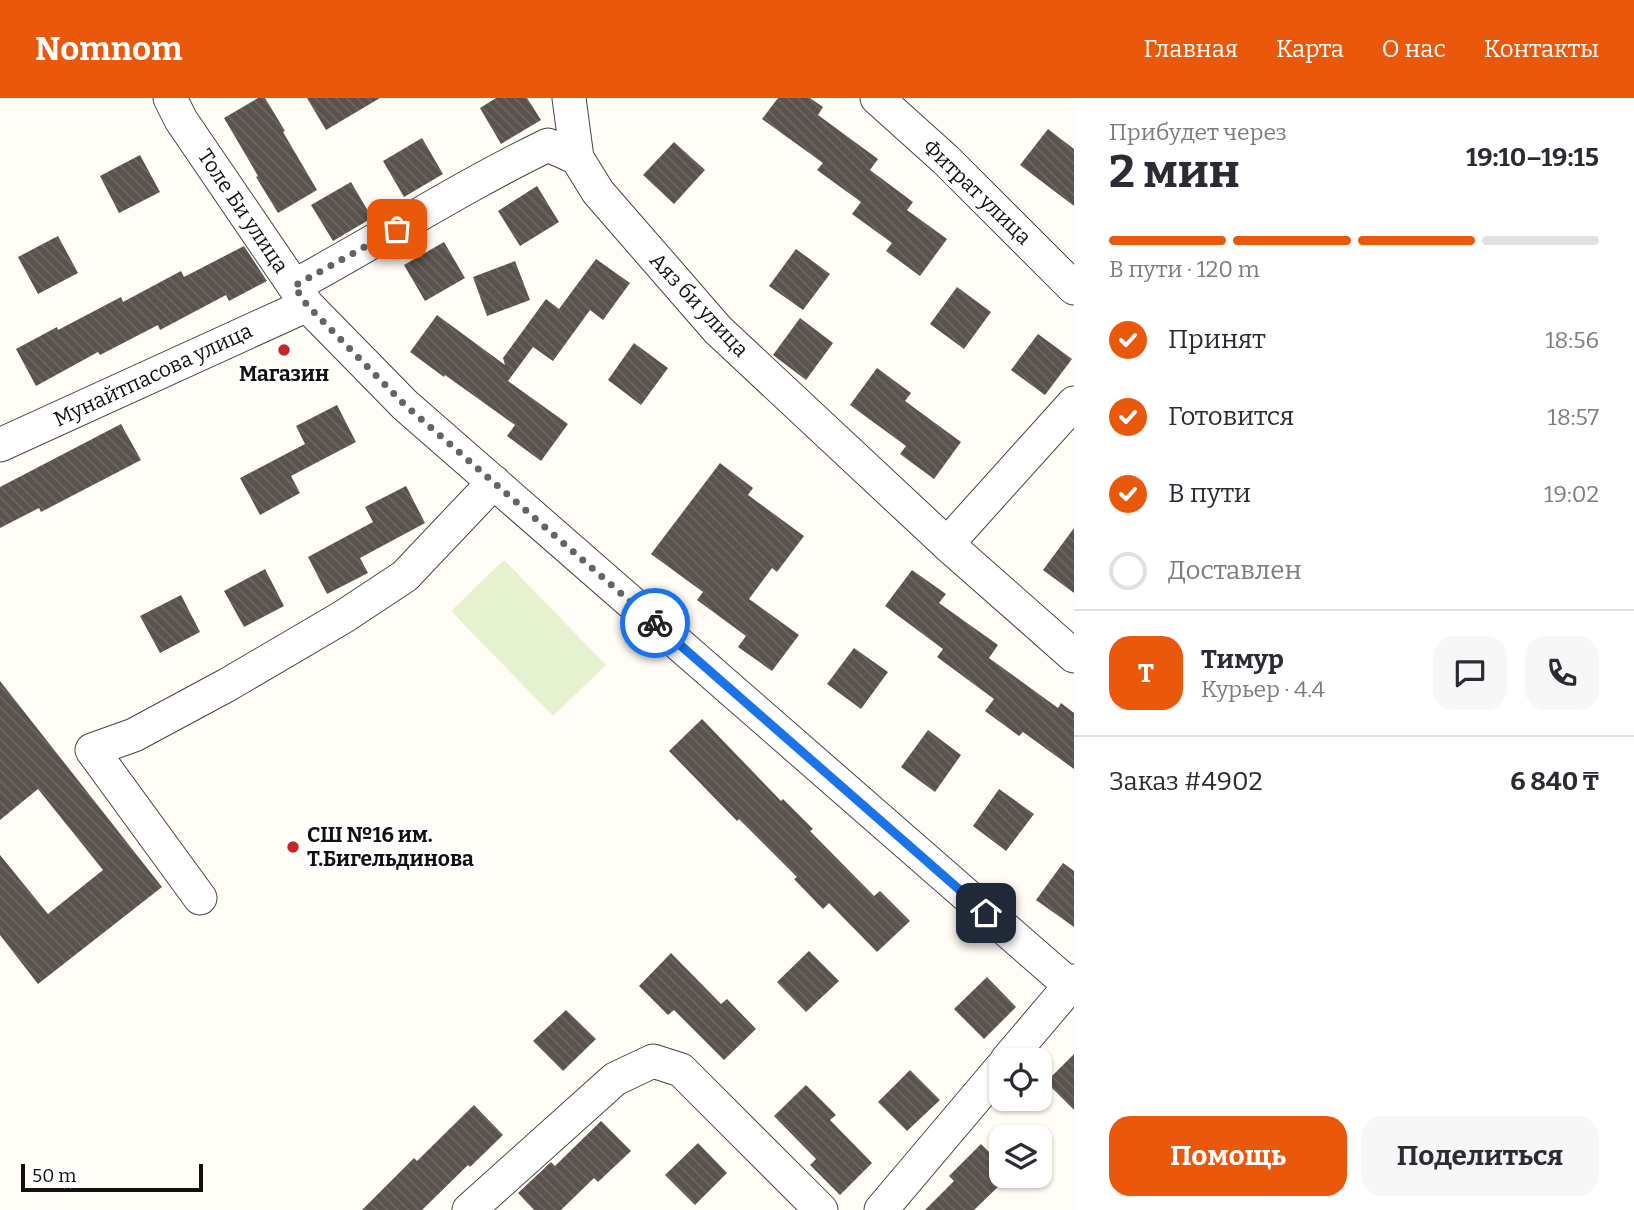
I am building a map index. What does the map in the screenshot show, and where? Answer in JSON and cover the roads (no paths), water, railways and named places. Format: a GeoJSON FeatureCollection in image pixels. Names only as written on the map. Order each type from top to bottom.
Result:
{"type":"FeatureCollection","features":[{"type":"Feature","properties":{"kind":"street","name":"Толе Би улица"},"geometry":{"type":"LineString","coordinates":[[170,98],[181,120],[300,295],[405,405],[1073,985]]}},
{"type":"Feature","properties":{"kind":"street"},"geometry":{"type":"LineString","coordinates":[[569,98],[577,158]]}},
{"type":"Feature","properties":{"kind":"street","name":"Фитрат улица"},"geometry":{"type":"LineString","coordinates":[[877,98],[946,160],[1074,288]]}},
{"type":"Feature","properties":{"kind":"street"},"geometry":{"type":"LineString","coordinates":[[300,295],[354,254],[505,166],[548,145],[577,158]]}},
{"type":"Feature","properties":{"kind":"street","name":"Аяз би улица"},"geometry":{"type":"LineString","coordinates":[[577,158],[598,192],[718,330],[947,544],[1074,656]]}},
{"type":"Feature","properties":{"kind":"street","name":"Мунайтпасова улица"},"geometry":{"type":"LineString","coordinates":[[0,446],[300,295]]}},
{"type":"Feature","properties":{"kind":"street"},"geometry":{"type":"LineString","coordinates":[[947,544],[1074,403]]}},
{"type":"Feature","properties":{"kind":"street"},"geometry":{"type":"LineString","coordinates":[[200,898],[92,750],[134,736],[227,685],[343,617],[405,576],[494,482]]}},
{"type":"Feature","properties":{"kind":"street"},"geometry":{"type":"LineString","coordinates":[[1018,1048],[1073,985]]}},
{"type":"Feature","properties":{"kind":"street"},"geometry":{"type":"LineString","coordinates":[[469,1210],[615,1079],[653,1061],[681,1070],[821,1210]]}},
{"type":"Feature","properties":{"kind":"street"},"geometry":{"type":"LineString","coordinates":[[881,1210],[989,1082]]}},
{"type":"Feature","properties":{"kind":"place","name":"Магазин"},"geometry":{"type":"Point","coordinates":[284,350]}},
{"type":"Feature","properties":{"kind":"place","name":"СШ №16 им. Т.Бигельдинова"},"geometry":{"type":"Point","coordinates":[293,847]}}]}
